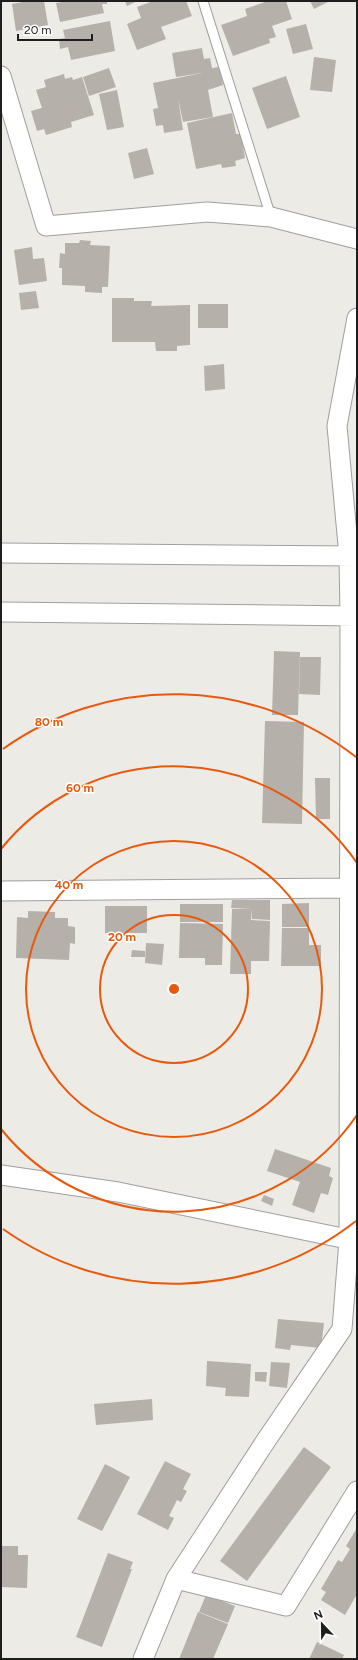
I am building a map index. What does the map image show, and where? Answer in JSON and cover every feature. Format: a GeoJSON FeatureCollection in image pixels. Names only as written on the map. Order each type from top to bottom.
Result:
{"type":"FeatureCollection","features":[{"type":"Feature","properties":{"kind":"street"},"geometry":{"type":"LineString","coordinates":[[1,76],[46,226],[207,212],[271,217],[357,239]]}},
{"type":"Feature","properties":{"kind":"street"},"geometry":{"type":"LineString","coordinates":[[143,1659],[176,1579],[265,1442],[342,1329],[353,1241],[349,888],[353,556],[338,426],[357,318]]}},
{"type":"Feature","properties":{"kind":"street"},"geometry":{"type":"LineString","coordinates":[[1,553],[353,556]]}},
{"type":"Feature","properties":{"kind":"street"},"geometry":{"type":"LineString","coordinates":[[1,612],[353,616]]}},
{"type":"Feature","properties":{"kind":"street"},"geometry":{"type":"LineString","coordinates":[[1,890],[349,888]]}},
{"type":"Feature","properties":{"kind":"street"},"geometry":{"type":"LineString","coordinates":[[1,1175],[118,1192],[353,1241]]}},
{"type":"Feature","properties":{"kind":"street"},"geometry":{"type":"LineString","coordinates":[[176,1579],[286,1606],[357,1491]]}},
{"type":"Feature","properties":{"kind":"lane"},"geometry":{"type":"LineString","coordinates":[[203,1],[271,217]]}},
{"type":"Feature","properties":{"kind":"building"},"geometry":{"type":"Polygon","coordinates":[[[28,1],[44,1],[48,25],[16,31],[12,4],[28,1]]]}},
{"type":"Feature","properties":{"kind":"building"},"geometry":{"type":"Polygon","coordinates":[[[67,1],[107,1],[107,4],[102,4],[104,13],[60,22],[56,3],[67,1]]]}},
{"type":"Feature","properties":{"kind":"building"},"geometry":{"type":"Polygon","coordinates":[[[125,1],[137,1],[127,6],[125,1]]]}},
{"type":"Feature","properties":{"kind":"building"},"geometry":{"type":"Polygon","coordinates":[[[153,1],[186,1],[192,16],[161,27],[166,39],[137,50],[127,24],[141,18],[137,7],[153,1]]]}},
{"type":"Feature","properties":{"kind":"building"},"geometry":{"type":"Polygon","coordinates":[[[268,1],[286,1],[292,19],[272,26],[276,37],[269,39],[270,43],[233,56],[221,25],[247,16],[245,9],[268,1]]]}},
{"type":"Feature","properties":{"kind":"building"},"geometry":{"type":"Polygon","coordinates":[[[310,1],[330,1],[314,9],[310,1]]]}},
{"type":"Feature","properties":{"kind":"building"},"geometry":{"type":"Polygon","coordinates":[[[110,21],[115,51],[71,60],[68,47],[60,49],[59,39],[65,38],[63,30],[110,21]]]}},
{"type":"Feature","properties":{"kind":"building"},"geometry":{"type":"Polygon","coordinates":[[[306,24],[313,49],[293,54],[286,29],[306,24]]]}},
{"type":"Feature","properties":{"kind":"building"},"geometry":{"type":"Polygon","coordinates":[[[202,48],[204,59],[210,58],[212,68],[219,67],[223,85],[208,90],[213,117],[183,122],[178,98],[183,130],[164,133],[163,125],[156,126],[153,109],[158,108],[153,83],[202,73],[176,77],[172,53],[202,48]]]}},
{"type":"Feature","properties":{"kind":"building"},"geometry":{"type":"Polygon","coordinates":[[[314,57],[336,60],[332,92],[310,90],[314,57]]]}},
{"type":"Feature","properties":{"kind":"building"},"geometry":{"type":"Polygon","coordinates":[[[109,68],[116,87],[89,96],[83,77],[109,68]]]}},
{"type":"Feature","properties":{"kind":"building"},"geometry":{"type":"Polygon","coordinates":[[[64,74],[65,79],[72,77],[73,80],[82,77],[94,115],[71,122],[72,127],[46,135],[44,129],[37,131],[31,111],[42,108],[36,90],[46,87],[44,80],[64,74]]]}},
{"type":"Feature","properties":{"kind":"building"},"geometry":{"type":"Polygon","coordinates":[[[286,76],[300,117],[267,129],[252,88],[286,76]]]}},
{"type":"Feature","properties":{"kind":"building"},"geometry":{"type":"Polygon","coordinates":[[[117,90],[124,127],[107,130],[99,94],[117,90]]]}},
{"type":"Feature","properties":{"kind":"building"},"geometry":{"type":"Polygon","coordinates":[[[232,113],[236,134],[241,134],[245,158],[235,161],[236,166],[222,168],[221,164],[196,169],[187,123],[232,113]]]}},
{"type":"Feature","properties":{"kind":"building"},"geometry":{"type":"Polygon","coordinates":[[[147,148],[154,174],[134,179],[128,153],[147,148]]]}},
{"type":"Feature","properties":{"kind":"building"},"geometry":{"type":"Polygon","coordinates":[[[80,240],[91,241],[90,245],[110,246],[108,287],[102,287],[102,293],[85,292],[85,286],[62,285],[62,268],[59,268],[60,253],[65,254],[65,243],[79,243],[80,240]]]}},
{"type":"Feature","properties":{"kind":"building"},"geometry":{"type":"Polygon","coordinates":[[[32,247],[33,259],[44,258],[47,281],[19,285],[14,250],[32,247]]]}},
{"type":"Feature","properties":{"kind":"building"},"geometry":{"type":"Polygon","coordinates":[[[36,291],[39,308],[21,310],[19,293],[36,291]]]}},
{"type":"Feature","properties":{"kind":"building"},"geometry":{"type":"Polygon","coordinates":[[[112,298],[134,298],[134,301],[152,301],[151,306],[190,305],[190,345],[177,346],[177,351],[156,351],[155,342],[112,342],[112,298]]]}},
{"type":"Feature","properties":{"kind":"building"},"geometry":{"type":"Polygon","coordinates":[[[198,304],[228,304],[228,328],[198,328],[198,304]]]}},
{"type":"Feature","properties":{"kind":"building"},"geometry":{"type":"Polygon","coordinates":[[[224,364],[225,389],[205,391],[204,366],[224,364]]]}},
{"type":"Feature","properties":{"kind":"building"},"geometry":{"type":"Polygon","coordinates":[[[274,651],[300,652],[298,715],[272,715],[274,651]]]}},
{"type":"Feature","properties":{"kind":"building"},"geometry":{"type":"Polygon","coordinates":[[[300,657],[321,657],[320,695],[299,694],[300,657]]]}},
{"type":"Feature","properties":{"kind":"building"},"geometry":{"type":"Polygon","coordinates":[[[265,721],[304,722],[302,824],[262,823],[265,721]]]}},
{"type":"Feature","properties":{"kind":"building"},"geometry":{"type":"Polygon","coordinates":[[[315,778],[330,778],[330,819],[316,819],[315,778]]]}},
{"type":"Feature","properties":{"kind":"building"},"geometry":{"type":"Polygon","coordinates":[[[232,900],[270,900],[270,920],[252,919],[252,909],[231,908],[232,900]]]}},
{"type":"Feature","properties":{"kind":"building"},"geometry":{"type":"Polygon","coordinates":[[[309,903],[309,927],[282,927],[282,904],[309,903]]]}},
{"type":"Feature","properties":{"kind":"building"},"geometry":{"type":"Polygon","coordinates":[[[180,904],[223,904],[223,922],[180,922],[180,904]]]}},
{"type":"Feature","properties":{"kind":"building"},"geometry":{"type":"Polygon","coordinates":[[[105,906],[147,906],[147,933],[105,933],[105,906]]]}},
{"type":"Feature","properties":{"kind":"building"},"geometry":{"type":"Polygon","coordinates":[[[232,909],[252,909],[251,920],[270,921],[269,961],[251,961],[251,974],[230,974],[232,909]]]}},
{"type":"Feature","properties":{"kind":"building"},"geometry":{"type":"Polygon","coordinates":[[[28,911],[55,912],[55,918],[68,918],[68,926],[75,927],[75,944],[70,943],[69,960],[16,958],[17,917],[28,918],[28,911]]]}},
{"type":"Feature","properties":{"kind":"building"},"geometry":{"type":"Polygon","coordinates":[[[180,923],[223,924],[222,965],[205,965],[205,958],[179,958],[180,923]]]}},
{"type":"Feature","properties":{"kind":"building"},"geometry":{"type":"Polygon","coordinates":[[[282,928],[309,928],[309,945],[321,945],[321,966],[281,966],[282,928]]]}},
{"type":"Feature","properties":{"kind":"building"},"geometry":{"type":"Polygon","coordinates":[[[146,943],[164,944],[162,965],[145,963],[146,943]]]}},
{"type":"Feature","properties":{"kind":"building"},"geometry":{"type":"Polygon","coordinates":[[[132,950],[145,951],[145,957],[131,957],[132,950]]]}},
{"type":"Feature","properties":{"kind":"building"},"geometry":{"type":"Polygon","coordinates":[[[275,1149],[331,1168],[329,1176],[333,1178],[328,1195],[321,1193],[314,1213],[292,1205],[300,1182],[267,1171],[275,1149]]]}},
{"type":"Feature","properties":{"kind":"building"},"geometry":{"type":"Polygon","coordinates":[[[264,1195],[274,1199],[272,1206],[261,1201],[264,1195]]]}},
{"type":"Feature","properties":{"kind":"building"},"geometry":{"type":"Polygon","coordinates":[[[278,1319],[324,1323],[321,1348],[291,1345],[290,1350],[275,1348],[278,1319]]]}},
{"type":"Feature","properties":{"kind":"building"},"geometry":{"type":"Polygon","coordinates":[[[207,1361],[251,1364],[249,1397],[225,1396],[226,1388],[206,1386],[207,1361]]]}},
{"type":"Feature","properties":{"kind":"building"},"geometry":{"type":"Polygon","coordinates":[[[271,1362],[290,1363],[287,1388],[269,1386],[271,1362]]]}},
{"type":"Feature","properties":{"kind":"building"},"geometry":{"type":"Polygon","coordinates":[[[255,1372],[267,1372],[266,1382],[255,1381],[255,1372]]]}},
{"type":"Feature","properties":{"kind":"building"},"geometry":{"type":"Polygon","coordinates":[[[152,1399],[153,1420],[96,1425],[94,1404],[152,1399]]]}},
{"type":"Feature","properties":{"kind":"building"},"geometry":{"type":"Polygon","coordinates":[[[304,1447],[331,1467],[247,1581],[220,1561],[304,1447]]]}},
{"type":"Feature","properties":{"kind":"building"},"geometry":{"type":"Polygon","coordinates":[[[165,1461],[191,1474],[183,1489],[187,1491],[181,1502],[177,1500],[169,1516],[174,1518],[168,1530],[137,1514],[165,1461]]]}},
{"type":"Feature","properties":{"kind":"building"},"geometry":{"type":"Polygon","coordinates":[[[105,1464],[130,1477],[102,1531],[77,1519],[105,1464]]]}},
{"type":"Feature","properties":{"kind":"building"},"geometry":{"type":"Polygon","coordinates":[[[357,1528],[357,1594],[345,1615],[321,1600],[326,1592],[321,1589],[338,1560],[342,1562],[350,1549],[346,1546],[357,1528]]]}},
{"type":"Feature","properties":{"kind":"building"},"geometry":{"type":"Polygon","coordinates":[[[1,1546],[18,1546],[18,1555],[28,1555],[27,1588],[1,1587],[1,1546]]]}},
{"type":"Feature","properties":{"kind":"building"},"geometry":{"type":"Polygon","coordinates":[[[108,1553],[133,1562],[130,1569],[132,1569],[102,1647],[76,1637],[108,1553]]]}},
{"type":"Feature","properties":{"kind":"building"},"geometry":{"type":"Polygon","coordinates":[[[206,1595],[235,1606],[228,1623],[199,1612],[206,1595]]]}},
{"type":"Feature","properties":{"kind":"building"},"geometry":{"type":"Polygon","coordinates":[[[198,1612],[228,1624],[213,1659],[179,1659],[198,1612]]]}},
{"type":"Feature","properties":{"kind":"building"},"geometry":{"type":"Polygon","coordinates":[[[317,1642],[344,1655],[342,1659],[309,1659],[317,1642]]]}}]}
